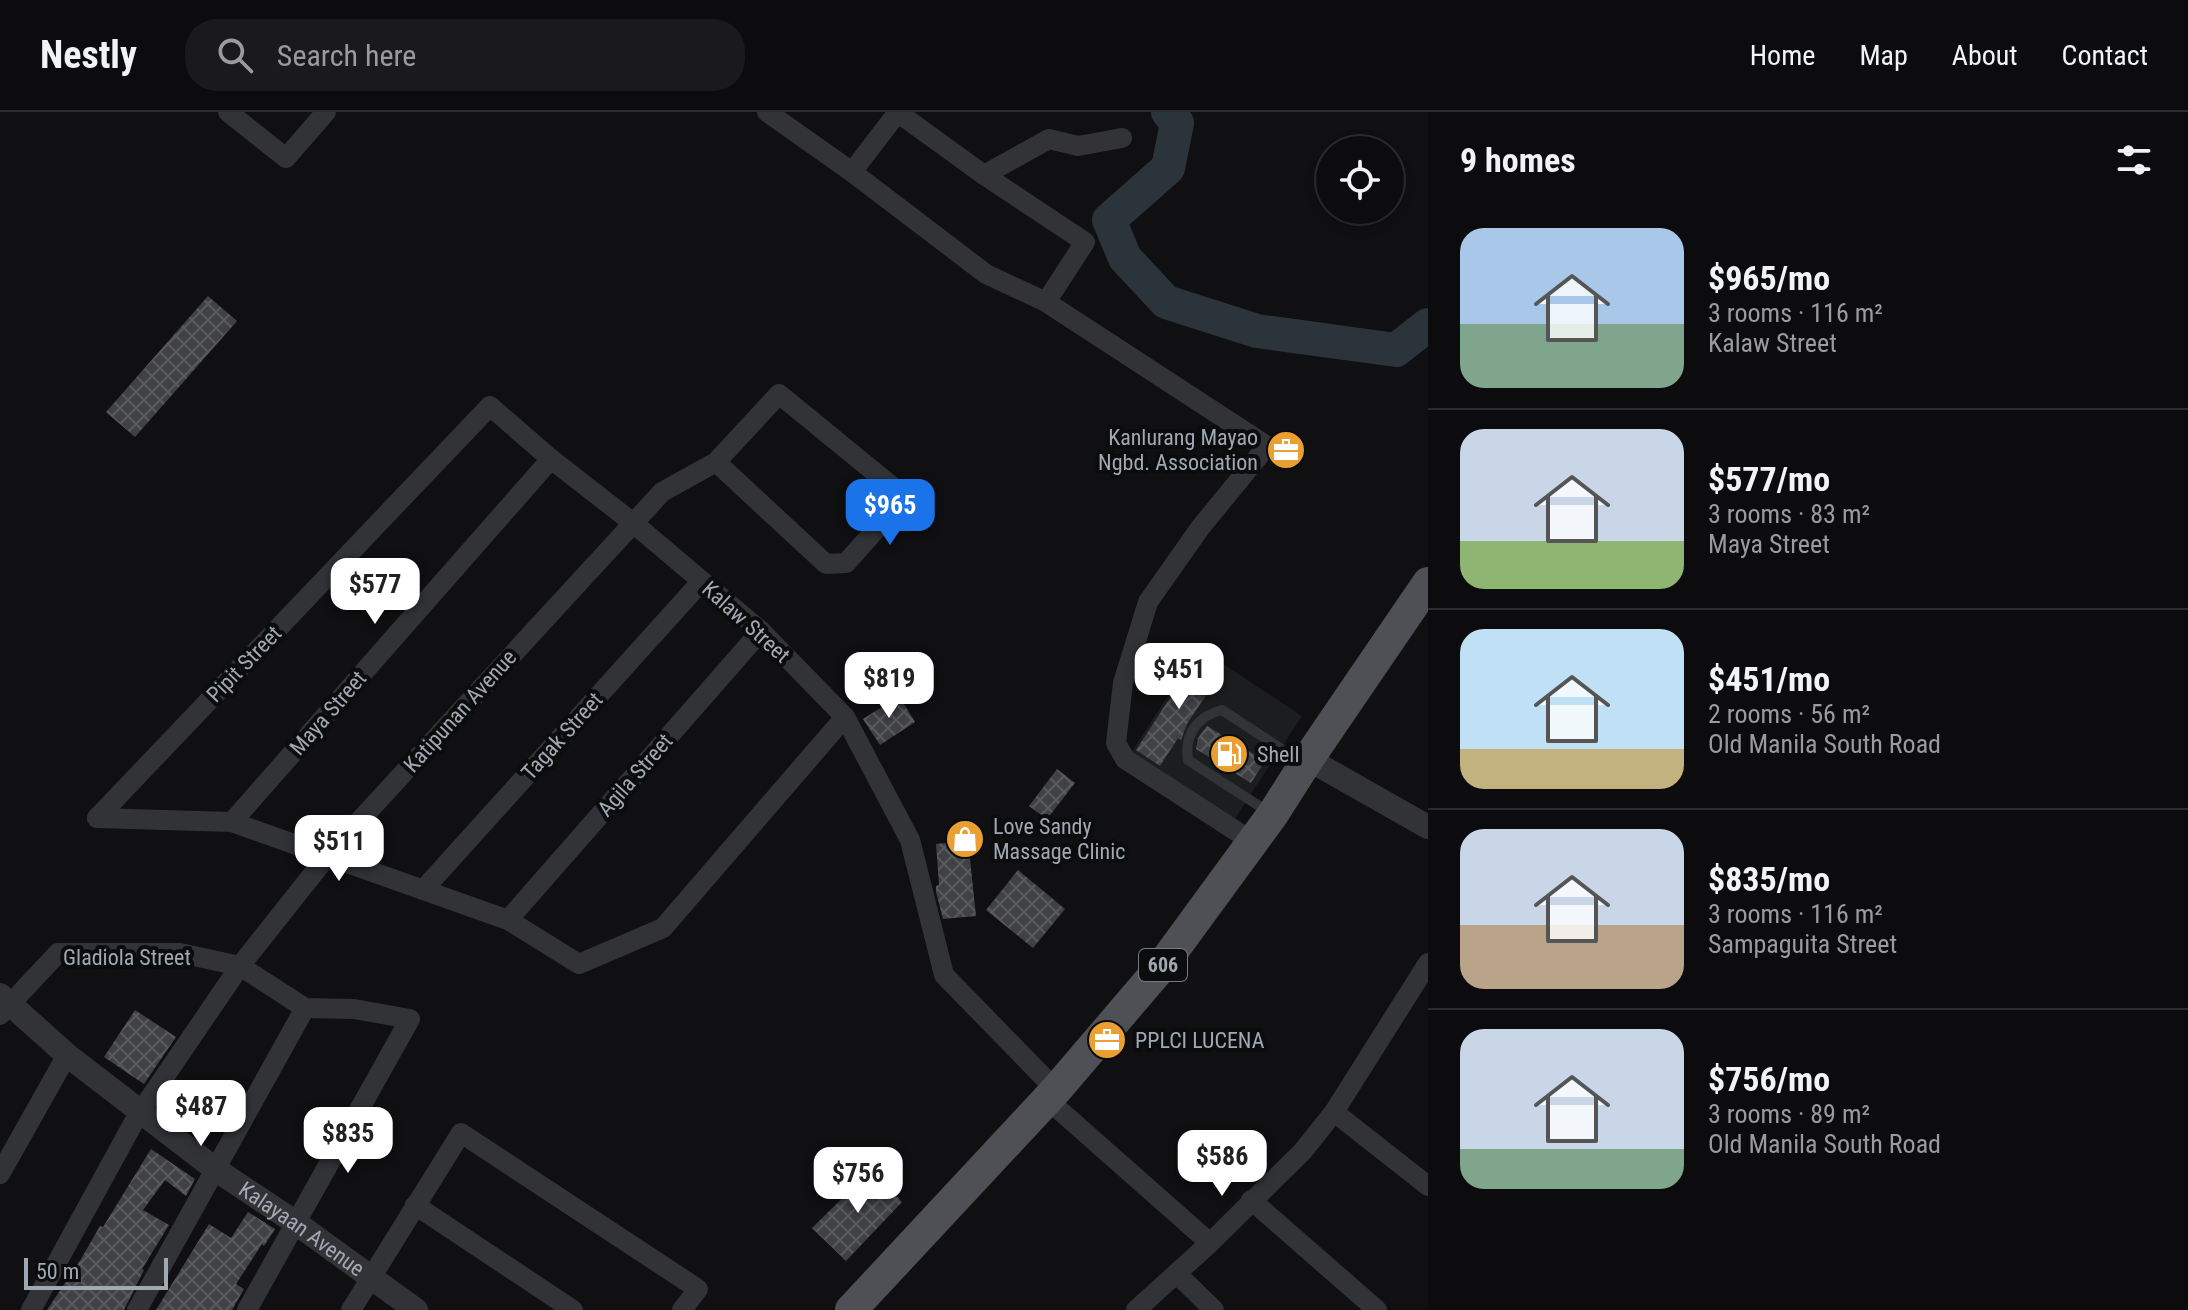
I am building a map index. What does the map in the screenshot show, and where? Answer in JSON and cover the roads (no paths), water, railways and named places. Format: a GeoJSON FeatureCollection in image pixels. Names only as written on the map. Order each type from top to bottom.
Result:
{"type":"FeatureCollection","features":[{"type":"Feature","properties":{"kind":"main road","name":"606"},"geometry":{"type":"LineString","coordinates":[[851,1310],[1052,1095],[1161,967],[1273,814],[1428,583]]}},
{"type":"Feature","properties":{"kind":"street"},"geometry":{"type":"LineString","coordinates":[[228,112],[286,158],[326,112]]}},
{"type":"Feature","properties":{"kind":"street"},"geometry":{"type":"LineString","coordinates":[[767,112],[986,274],[1046,302],[1267,446],[1200,528],[1148,602],[1123,683],[1116,743],[1125,759],[1253,842]]}},
{"type":"Feature","properties":{"kind":"street"},"geometry":{"type":"LineString","coordinates":[[852,172],[897,112],[913,120],[984,175],[1085,242],[1046,302]]}},
{"type":"Feature","properties":{"kind":"street"},"geometry":{"type":"LineString","coordinates":[[984,175],[1049,139],[1078,146],[1122,138]]}},
{"type":"Feature","properties":{"kind":"street","name":"Katipunan Avenue"},"geometry":{"type":"LineString","coordinates":[[31,1310],[140,1112],[240,966],[328,855],[662,492],[716,462],[779,394],[905,497],[846,563],[826,564],[716,462]]}},
{"type":"Feature","properties":{"kind":"street","name":"Kalaw Street"},"geometry":{"type":"LineString","coordinates":[[490,406],[761,631],[845,717],[910,840],[944,975],[1052,1095],[1210,1243]]}},
{"type":"Feature","properties":{"kind":"street","name":"Pipit Street"},"geometry":{"type":"LineString","coordinates":[[232,822],[97,818],[490,406]]}},
{"type":"Feature","properties":{"kind":"street","name":"Maya Street"},"geometry":{"type":"LineString","coordinates":[[232,822],[551,459]]}},
{"type":"Feature","properties":{"kind":"street","name":"Tagak Street"},"geometry":{"type":"LineString","coordinates":[[423,890],[701,582]]}},
{"type":"Feature","properties":{"kind":"street","name":"Agila Street"},"geometry":{"type":"LineString","coordinates":[[508,920],[761,631]]}},
{"type":"Feature","properties":{"kind":"street"},"geometry":{"type":"LineString","coordinates":[[232,822],[508,920],[579,964],[663,928],[845,717]]}},
{"type":"Feature","properties":{"kind":"street"},"geometry":{"type":"LineString","coordinates":[[1306,762],[1428,827]]}},
{"type":"Feature","properties":{"kind":"street","name":"Gladiola Street"},"geometry":{"type":"LineString","coordinates":[[4,1005],[58,953],[180,953],[240,966],[305,1008]]}},
{"type":"Feature","properties":{"kind":"street"},"geometry":{"type":"LineString","coordinates":[[1136,1310],[1210,1243],[1303,1151],[1334,1112],[1428,963]]}},
{"type":"Feature","properties":{"kind":"street","name":"Kalayaan Avenue"},"geometry":{"type":"LineString","coordinates":[[4,1005],[215,1169],[416,1310]]}},
{"type":"Feature","properties":{"kind":"street"},"geometry":{"type":"LineString","coordinates":[[137,1310],[305,1008],[354,1009],[410,1019],[247,1310]]}},
{"type":"Feature","properties":{"kind":"street"},"geometry":{"type":"LineString","coordinates":[[0,1174],[67,1055]]}},
{"type":"Feature","properties":{"kind":"street"},"geometry":{"type":"LineString","coordinates":[[1334,1112],[1428,1186]]}},
{"type":"Feature","properties":{"kind":"street"},"geometry":{"type":"LineString","coordinates":[[351,1310],[461,1133],[698,1289],[682,1310]]}},
{"type":"Feature","properties":{"kind":"street"},"geometry":{"type":"LineString","coordinates":[[1251,1200],[1377,1310]]}},
{"type":"Feature","properties":{"kind":"street"},"geometry":{"type":"LineString","coordinates":[[415,1205],[573,1310]]}},
{"type":"Feature","properties":{"kind":"street"},"geometry":{"type":"LineString","coordinates":[[1177,1274],[1214,1310]]}},
{"type":"Feature","properties":{"kind":"lane"},"geometry":{"type":"LineString","coordinates":[[1273,814],[1188,760],[1187,744],[1192,729],[1205,716],[1222,710],[1306,762]]}},
{"type":"Feature","properties":{"kind":"waterway"},"geometry":{"type":"LineString","coordinates":[[1168,112],[1177,123],[1168,168],[1109,220],[1125,258],[1166,302],[1257,331],[1396,350],[1428,325]]}},
{"type":"Feature","properties":{"kind":"place","name":"Kanlurang Mayao Ngbd. Association"},"geometry":{"type":"Point","coordinates":[1286,450]}},
{"type":"Feature","properties":{"kind":"place","name":"Shell"},"geometry":{"type":"Point","coordinates":[1229,754]}},
{"type":"Feature","properties":{"kind":"place","name":"Love Sandy Massage Clinic"},"geometry":{"type":"Point","coordinates":[965,839]}},
{"type":"Feature","properties":{"kind":"place","name":"PPLCI LUCENA"},"geometry":{"type":"Point","coordinates":[1107,1040]}}]}
